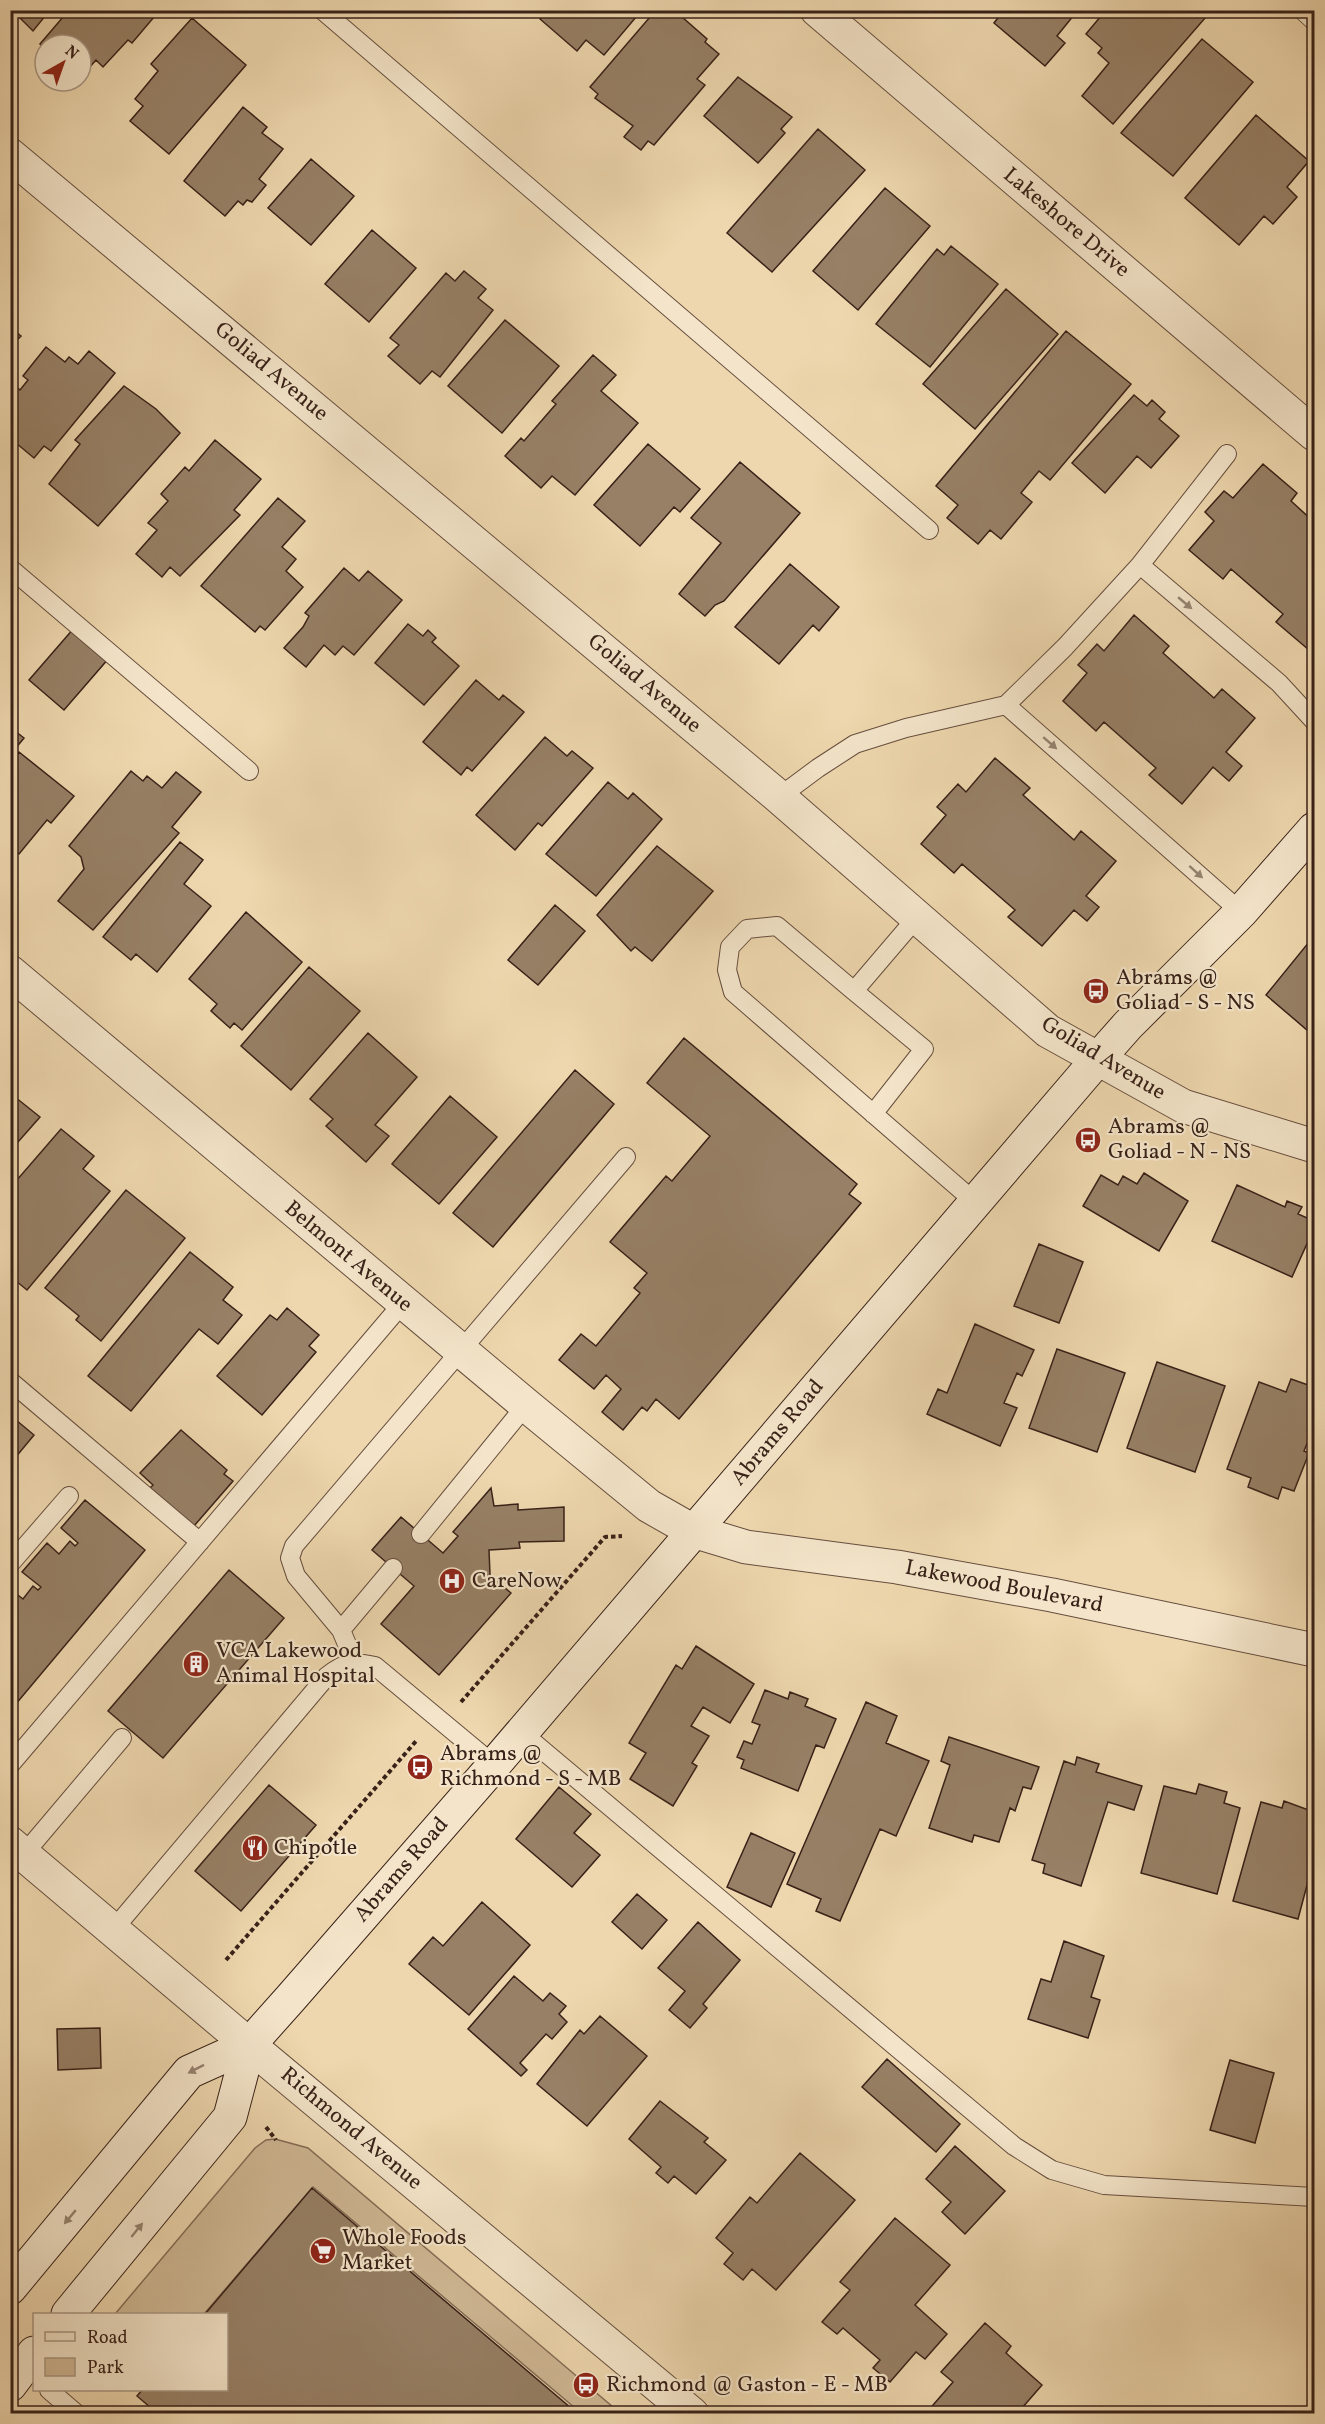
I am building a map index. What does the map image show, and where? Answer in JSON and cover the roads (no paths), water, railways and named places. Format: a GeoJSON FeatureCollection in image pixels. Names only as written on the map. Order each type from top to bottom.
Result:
{"type":"FeatureCollection","features":[{"type":"Feature","properties":{"kind":"street","name":"Lakeshore Drive"},"geometry":{"type":"LineString","coordinates":[[817,10],[1314,434]]}},
{"type":"Feature","properties":{"kind":"street","name":"Goliad Avenue"},"geometry":{"type":"LineString","coordinates":[[10,155],[779,797],[1048,1031],[1183,1106],[1314,1146]]}},
{"type":"Feature","properties":{"kind":"street","name":"Abrams Road"},"geometry":{"type":"LineString","coordinates":[[10,2288],[189,2072],[249,2045],[494,1765],[1097,1060],[1128,1025],[1240,912],[1314,829]]}},
{"type":"Feature","properties":{"kind":"street","name":"Belmont Avenue"},"geometry":{"type":"LineString","coordinates":[[10,972],[402,1304],[648,1506],[693,1531]]}},
{"type":"Feature","properties":{"kind":"street","name":"Lakewood Boulevard"},"geometry":{"type":"LineString","coordinates":[[693,1531],[746,1547],[930,1573],[1052,1595],[1314,1650]]}},
{"type":"Feature","properties":{"kind":"street","name":"Richmond Avenue"},"geometry":{"type":"LineString","coordinates":[[17,1849],[692,2414]]}},
{"type":"Feature","properties":{"kind":"street","name":"Abrams Road"},"geometry":{"type":"LineString","coordinates":[[69,2313],[230,2117],[249,2045]]}},
{"type":"Feature","properties":{"kind":"lane"},"geometry":{"type":"LineString","coordinates":[[322,10],[929,530]]}},
{"type":"Feature","properties":{"kind":"lane"},"geometry":{"type":"LineString","coordinates":[[1302,10],[1314,21]]}},
{"type":"Feature","properties":{"kind":"lane"},"geometry":{"type":"LineString","coordinates":[[779,797],[855,744],[906,728],[1006,705],[1065,646],[1140,565],[1227,454]]}},
{"type":"Feature","properties":{"kind":"lane"},"geometry":{"type":"LineString","coordinates":[[1140,565],[1279,683],[1314,721]]}},
{"type":"Feature","properties":{"kind":"lane"},"geometry":{"type":"LineString","coordinates":[[10,568],[249,771]]}},
{"type":"Feature","properties":{"kind":"lane"},"geometry":{"type":"LineString","coordinates":[[1006,705],[1240,912]]}},
{"type":"Feature","properties":{"kind":"lane"},"geometry":{"type":"LineString","coordinates":[[854,990],[918,916]]}},
{"type":"Feature","properties":{"kind":"lane"},"geometry":{"type":"LineString","coordinates":[[873,1114],[924,1049],[777,926],[747,928],[730,947],[727,970],[733,992],[873,1114],[975,1202]]}},
{"type":"Feature","properties":{"kind":"lane"},"geometry":{"type":"LineString","coordinates":[[354,1661],[341,1630],[296,1576],[290,1558],[294,1546],[626,1157]]}},
{"type":"Feature","properties":{"kind":"lane"},"geometry":{"type":"LineString","coordinates":[[10,1765],[402,1304]]}},
{"type":"Feature","properties":{"kind":"lane"},"geometry":{"type":"LineString","coordinates":[[10,1381],[200,1542]]}},
{"type":"Feature","properties":{"kind":"lane"},"geometry":{"type":"LineString","coordinates":[[421,1534],[526,1406]]}},
{"type":"Feature","properties":{"kind":"lane"},"geometry":{"type":"LineString","coordinates":[[10,1564],[69,1496]]}},
{"type":"Feature","properties":{"kind":"lane"},"geometry":{"type":"LineString","coordinates":[[341,1630],[393,1568]]}},
{"type":"Feature","properties":{"kind":"lane"},"geometry":{"type":"LineString","coordinates":[[113,1930],[327,1676],[340,1666],[354,1661],[375,1666],[494,1765]]}},
{"type":"Feature","properties":{"kind":"lane"},"geometry":{"type":"LineString","coordinates":[[521,1732],[1014,2146],[1052,2170],[1104,2186],[1314,2197]]}},
{"type":"Feature","properties":{"kind":"lane"},"geometry":{"type":"LineString","coordinates":[[17,1849],[122,1738]]}},
{"type":"Feature","properties":{"kind":"lane"},"geometry":{"type":"LineString","coordinates":[[50,2391],[77,2414]]}},
{"type":"Feature","properties":{"kind":"place","name":"Abrams @ Goliad - S - NS"},"geometry":{"type":"Point","coordinates":[1096,991]}},
{"type":"Feature","properties":{"kind":"place","name":"Abrams @ Goliad - N - NS"},"geometry":{"type":"Point","coordinates":[1088,1140]}},
{"type":"Feature","properties":{"kind":"place","name":"CareNow"},"geometry":{"type":"Point","coordinates":[452,1581]}},
{"type":"Feature","properties":{"kind":"place","name":"VCA Lakewood Animal Hospital"},"geometry":{"type":"Point","coordinates":[196,1664]}},
{"type":"Feature","properties":{"kind":"place","name":"Abrams @ Richmond - S - MB"},"geometry":{"type":"Point","coordinates":[420,1767]}},
{"type":"Feature","properties":{"kind":"place","name":"Chipotle"},"geometry":{"type":"Point","coordinates":[255,1848]}},
{"type":"Feature","properties":{"kind":"place","name":"Whole Foods Market"},"geometry":{"type":"Point","coordinates":[323,2251]}},
{"type":"Feature","properties":{"kind":"place","name":"Richmond @ Gaston - E - MB"},"geometry":{"type":"Point","coordinates":[586,2385]}}]}
